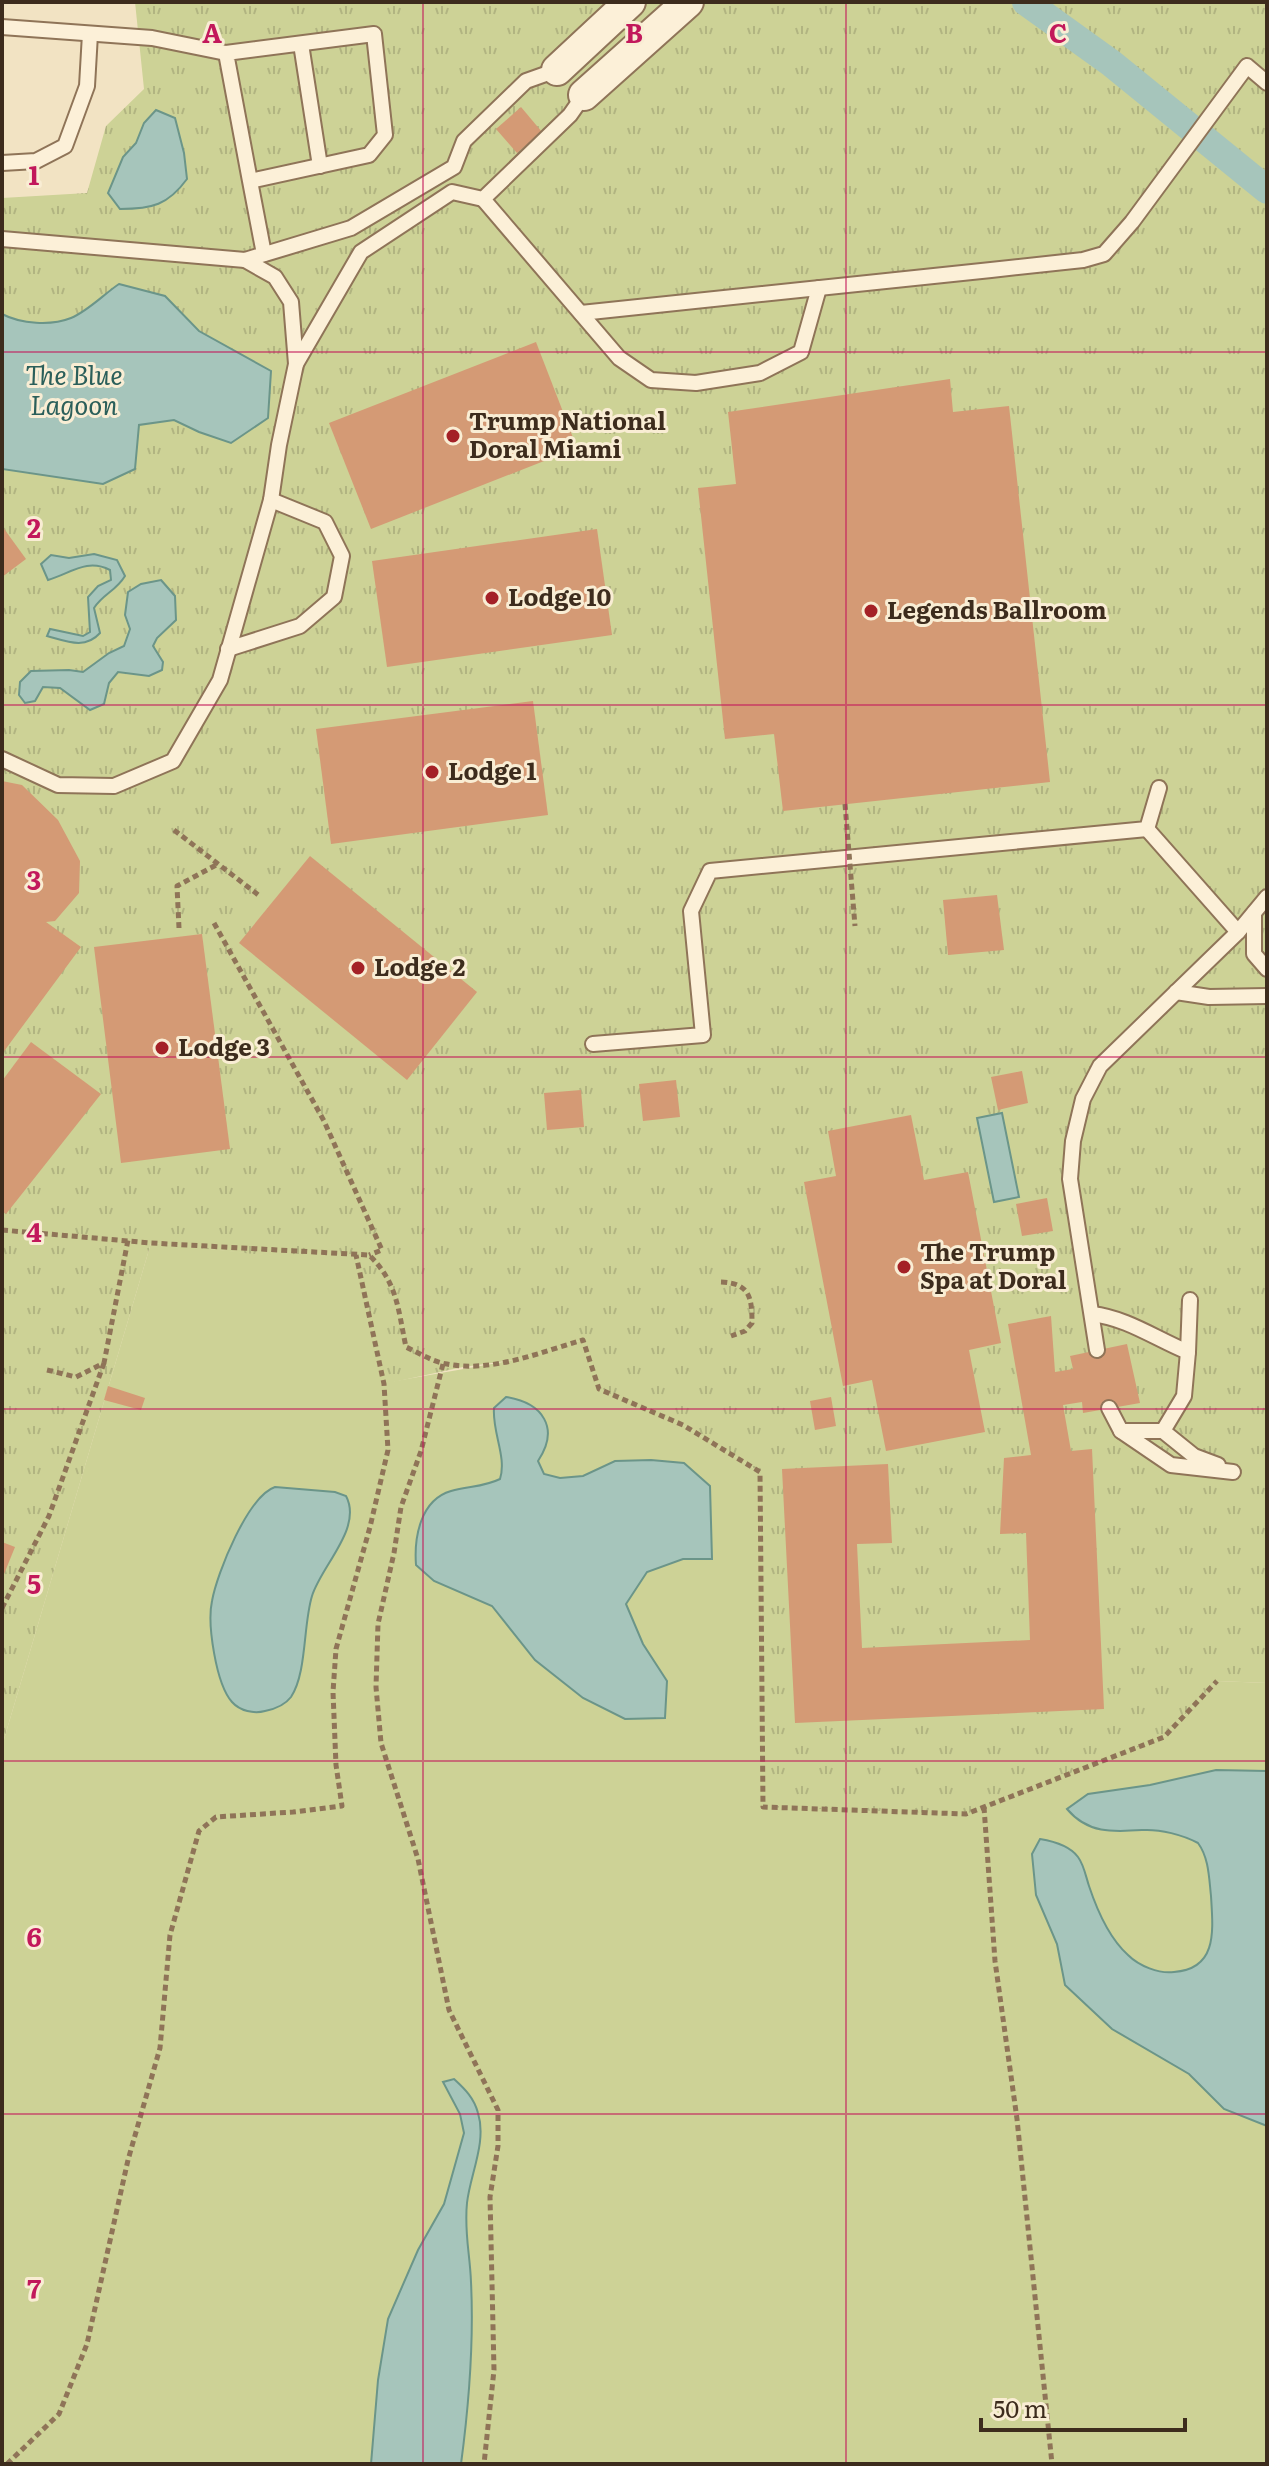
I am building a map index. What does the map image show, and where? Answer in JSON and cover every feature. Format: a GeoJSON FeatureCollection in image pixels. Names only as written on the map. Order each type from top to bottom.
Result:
{"type":"FeatureCollection","features":[{"type":"Feature","properties":{"kind":"street"},"geometry":{"type":"LineString","coordinates":[[557,70],[630,2]]}},
{"type":"Feature","properties":{"kind":"street"},"geometry":{"type":"LineString","coordinates":[[584,95],[688,2]]}},
{"type":"Feature","properties":{"kind":"lane"},"geometry":{"type":"LineString","coordinates":[[2,27],[152,38],[226,53],[374,34],[385,135],[369,155],[250,181]]}},
{"type":"Feature","properties":{"kind":"lane"},"geometry":{"type":"LineString","coordinates":[[2,163],[36,161],[65,146],[87,86],[90,34]]}},
{"type":"Feature","properties":{"kind":"lane"},"geometry":{"type":"LineString","coordinates":[[301,44],[320,166]]}},
{"type":"Feature","properties":{"kind":"lane"},"geometry":{"type":"LineString","coordinates":[[226,53],[264,254]]}},
{"type":"Feature","properties":{"kind":"lane"},"geometry":{"type":"LineString","coordinates":[[581,313],[1083,260],[1104,254],[1132,222],[1247,66],[1267,83]]}},
{"type":"Feature","properties":{"kind":"lane"},"geometry":{"type":"LineString","coordinates":[[2,239],[245,260],[351,228],[454,167],[464,141],[526,81],[557,70]]}},
{"type":"Feature","properties":{"kind":"lane"},"geometry":{"type":"LineString","coordinates":[[483,199],[570,115],[584,95]]}},
{"type":"Feature","properties":{"kind":"lane"},"geometry":{"type":"LineString","coordinates":[[296,364],[361,252],[452,192],[483,199],[619,358],[651,380],[696,383],[760,373],[801,352],[819,288]]}},
{"type":"Feature","properties":{"kind":"lane"},"geometry":{"type":"LineString","coordinates":[[2,759],[58,785],[114,786],[173,761],[220,680],[271,500],[296,364],[291,302],[275,277],[245,260]]}},
{"type":"Feature","properties":{"kind":"lane"},"geometry":{"type":"LineString","coordinates":[[228,649],[300,626],[334,597],[342,556],[325,522],[271,500]]}},
{"type":"Feature","properties":{"kind":"lane"},"geometry":{"type":"LineString","coordinates":[[1147,829],[1159,788]]}},
{"type":"Feature","properties":{"kind":"lane"},"geometry":{"type":"LineString","coordinates":[[1147,829],[1238,932]]}},
{"type":"Feature","properties":{"kind":"lane"},"geometry":{"type":"LineString","coordinates":[[593,1044],[703,1035],[691,911],[710,871],[1147,829]]}},
{"type":"Feature","properties":{"kind":"lane"},"geometry":{"type":"LineString","coordinates":[[1097,1350],[1070,1179],[1073,1141],[1083,1099],[1100,1066],[1238,932],[1267,897]]}},
{"type":"Feature","properties":{"kind":"lane"},"geometry":{"type":"LineString","coordinates":[[1254,913],[1254,954],[1267,969]]}},
{"type":"Feature","properties":{"kind":"lane"},"geometry":{"type":"LineString","coordinates":[[1176,992],[1209,997],[1267,996]]}},
{"type":"Feature","properties":{"kind":"lane"},"geometry":{"type":"LineString","coordinates":[[1163,1431],[1184,1396],[1190,1300]]}},
{"type":"Feature","properties":{"kind":"lane"},"geometry":{"type":"LineString","coordinates":[[1092,1314],[1113,1316],[1188,1352]]}},
{"type":"Feature","properties":{"kind":"lane"},"geometry":{"type":"LineString","coordinates":[[1109,1408],[1121,1431],[1171,1465],[1233,1472],[1194,1456],[1163,1431],[1121,1431]]}},
{"type":"Feature","properties":{"kind":"path"},"geometry":{"type":"LineString","coordinates":[[845,804],[855,926]]}},
{"type":"Feature","properties":{"kind":"path"},"geometry":{"type":"LineString","coordinates":[[174,830],[261,897]]}},
{"type":"Feature","properties":{"kind":"path"},"geometry":{"type":"LineString","coordinates":[[179,928],[177,886],[218,864]]}},
{"type":"Feature","properties":{"kind":"path"},"geometry":{"type":"LineString","coordinates":[[2,1230],[356,1255],[369,1255],[382,1250],[324,1121],[214,923]]}},
{"type":"Feature","properties":{"kind":"path"},"geometry":{"type":"LineString","coordinates":[[2,1608],[49,1516],[104,1363],[128,1240]]}},
{"type":"Feature","properties":{"kind":"path"},"geometry":{"type":"LineString","coordinates":[[7,2464],[59,2414],[87,2344],[128,2160],[160,2048],[170,1935],[199,1831],[216,1817],[342,1806],[336,1765],[333,1692],[336,1649],[388,1450],[384,1384],[356,1255]]}},
{"type":"Feature","properties":{"kind":"path"},"geometry":{"type":"LineString","coordinates":[[369,1255],[393,1285],[406,1347],[443,1364],[463,1367],[514,1360],[583,1340],[599,1389],[683,1425],[760,1472],[763,1807],[966,1814],[1164,1737],[1217,1681]]}},
{"type":"Feature","properties":{"kind":"path"},"geometry":{"type":"LineString","coordinates":[[721,1282],[735,1283],[747,1292],[752,1302],[752,1323],[745,1331],[731,1336]]}},
{"type":"Feature","properties":{"kind":"path"},"geometry":{"type":"LineString","coordinates":[[47,1370],[76,1377],[104,1363]]}},
{"type":"Feature","properties":{"kind":"path"},"geometry":{"type":"LineString","coordinates":[[443,1364],[421,1451],[401,1507],[378,1624],[376,1687],[381,1743],[418,1859],[449,2010],[498,2110],[498,2146],[490,2197],[494,2370],[484,2464]]}},
{"type":"Feature","properties":{"kind":"path"},"geometry":{"type":"LineString","coordinates":[[984,1807],[995,1961],[1017,2119],[1052,2464]]}},
{"type":"Feature","properties":{"kind":"green space"},"geometry":{"type":"Polygon","coordinates":[[[135,2],[1267,2],[1267,1683],[1217,1681],[1164,1737],[966,1814],[763,1807],[760,1472],[683,1425],[599,1389],[583,1340],[514,1360],[389,1383],[355,1265],[151,1243],[2,1746],[2,198],[87,193],[106,126],[144,89],[135,2]]]}},
{"type":"Feature","properties":{"kind":"green space"},"geometry":{"type":"Polygon","coordinates":[[[151,1243],[356,1264],[390,1382],[514,1360],[583,1340],[683,1425],[760,1472],[764,1807],[1164,1737],[1217,1681],[1267,1683],[1267,2464],[2,2464],[2,1746],[151,1243]]]}},
{"type":"Feature","properties":{"kind":"water"},"geometry":{"type":"Polygon","coordinates":[[[156,110],[175,118],[187,179],[173,195],[158,204],[120,209],[108,193],[123,157],[136,143],[144,123],[156,110]]]}},
{"type":"Feature","properties":{"kind":"water","name":"The Blue Lagoon"},"geometry":{"type":"Polygon","coordinates":[[[119,284],[165,296],[199,331],[271,371],[268,418],[231,443],[174,420],[139,425],[135,469],[103,484],[2,469],[2,314],[27,322],[63,321],[84,311],[119,284]]]}},
{"type":"Feature","properties":{"kind":"water"},"geometry":{"type":"Polygon","coordinates":[[[94,554],[117,560],[125,576],[94,608],[100,633],[82,643],[47,636],[50,629],[83,636],[90,632],[88,597],[98,586],[111,580],[110,570],[86,566],[48,580],[41,564],[51,555],[69,558],[94,554]]]}},
{"type":"Feature","properties":{"kind":"water"},"geometry":{"type":"Polygon","coordinates":[[[161,580],[175,596],[176,620],[153,646],[163,662],[162,670],[149,676],[118,672],[109,683],[104,704],[90,710],[60,688],[43,687],[35,701],[25,703],[19,695],[20,682],[31,671],[83,672],[124,646],[130,629],[125,615],[128,592],[141,584],[161,580]]]}},
{"type":"Feature","properties":{"kind":"water"},"geometry":{"type":"Polygon","coordinates":[[[1002,1113],[1019,1197],[994,1202],[977,1118],[1002,1113]]]}},
{"type":"Feature","properties":{"kind":"water"},"geometry":{"type":"Polygon","coordinates":[[[506,1397],[530,1405],[544,1419],[547,1438],[538,1461],[544,1474],[560,1478],[583,1476],[615,1461],[651,1460],[684,1463],[710,1486],[712,1559],[683,1559],[647,1572],[626,1604],[643,1644],[667,1681],[665,1718],[625,1719],[583,1698],[535,1660],[492,1606],[434,1581],[416,1565],[418,1532],[432,1503],[451,1491],[500,1479],[502,1462],[494,1408],[506,1397]]]}},
{"type":"Feature","properties":{"kind":"water"},"geometry":{"type":"Polygon","coordinates":[[[275,1487],[335,1492],[346,1496],[350,1508],[349,1521],[339,1547],[312,1596],[300,1675],[291,1697],[269,1710],[252,1712],[232,1702],[221,1682],[214,1653],[212,1601],[235,1537],[254,1505],[275,1487]]]}},
{"type":"Feature","properties":{"kind":"water"},"geometry":{"type":"Polygon","coordinates":[[[1216,1770],[1267,1771],[1267,2126],[1224,2109],[1189,2074],[1112,2029],[1065,1985],[1057,1944],[1036,1895],[1032,1854],[1040,1839],[1075,1853],[1104,1923],[1121,1948],[1138,1963],[1162,1972],[1188,1969],[1199,1964],[1210,1946],[1212,1922],[1208,1868],[1198,1843],[1157,1830],[1102,1830],[1084,1823],[1067,1809],[1088,1794],[1150,1785],[1216,1770]]]}},
{"type":"Feature","properties":{"kind":"water"},"geometry":{"type":"Polygon","coordinates":[[[454,2079],[474,2103],[480,2124],[466,2214],[472,2328],[461,2464],[371,2464],[378,2380],[388,2319],[418,2250],[444,2204],[464,2133],[460,2114],[443,2082],[454,2079]]]}},
{"type":"Feature","properties":{"kind":"building"},"geometry":{"type":"Polygon","coordinates":[[[521,107],[542,132],[517,153],[496,129],[521,107]]]}},
{"type":"Feature","properties":{"kind":"building","name":"Trump National Doral Miami"},"geometry":{"type":"Polygon","coordinates":[[[536,342],[577,448],[371,529],[329,423],[536,342]]]}},
{"type":"Feature","properties":{"kind":"building","name":"Legends Ballroom"},"geometry":{"type":"Polygon","coordinates":[[[950,379],[953,412],[1009,406],[1050,782],[783,811],[774,734],[725,739],[698,488],[736,484],[728,412],[950,379]]]}},
{"type":"Feature","properties":{"kind":"building"},"geometry":{"type":"Polygon","coordinates":[[[2,526],[26,559],[2,577],[2,526]]]}},
{"type":"Feature","properties":{"kind":"building","name":"Lodge 10"},"geometry":{"type":"Polygon","coordinates":[[[597,529],[612,635],[387,667],[372,561],[597,529]]]}},
{"type":"Feature","properties":{"kind":"building","name":"Lodge 1"},"geometry":{"type":"Polygon","coordinates":[[[533,701],[548,815],[331,844],[316,729],[533,701]]]}},
{"type":"Feature","properties":{"kind":"building"},"geometry":{"type":"Polygon","coordinates":[[[2,781],[22,785],[58,820],[80,861],[79,893],[55,921],[46,922],[81,947],[2,1054],[2,781]]]}},
{"type":"Feature","properties":{"kind":"building","name":"Lodge 2"},"geometry":{"type":"Polygon","coordinates":[[[310,856],[477,992],[407,1080],[239,943],[310,856]]]}},
{"type":"Feature","properties":{"kind":"building"},"geometry":{"type":"Polygon","coordinates":[[[997,895],[1004,950],[948,955],[943,900],[997,895]]]}},
{"type":"Feature","properties":{"kind":"building","name":"Lodge 3"},"geometry":{"type":"Polygon","coordinates":[[[202,934],[230,1149],[121,1163],[94,947],[202,934]]]}},
{"type":"Feature","properties":{"kind":"building"},"geometry":{"type":"Polygon","coordinates":[[[31,1042],[101,1094],[6,1214],[2,1211],[2,1081],[31,1042]]]}},
{"type":"Feature","properties":{"kind":"building"},"geometry":{"type":"Polygon","coordinates":[[[1022,1071],[1028,1103],[998,1110],[991,1077],[1022,1071]]]}},
{"type":"Feature","properties":{"kind":"building"},"geometry":{"type":"Polygon","coordinates":[[[676,1080],[680,1117],[643,1121],[639,1084],[676,1080]]]}},
{"type":"Feature","properties":{"kind":"building"},"geometry":{"type":"Polygon","coordinates":[[[581,1090],[584,1127],[547,1130],[544,1093],[581,1090]]]}},
{"type":"Feature","properties":{"kind":"building","name":"The Trump Spa at Doral"},"geometry":{"type":"Polygon","coordinates":[[[911,1115],[924,1180],[968,1172],[1001,1343],[969,1350],[985,1432],[886,1451],[872,1380],[843,1386],[804,1182],[836,1176],[828,1131],[911,1115]]]}},
{"type":"Feature","properties":{"kind":"building"},"geometry":{"type":"Polygon","coordinates":[[[1047,1198],[1053,1231],[1022,1236],[1016,1204],[1047,1198]]]}},
{"type":"Feature","properties":{"kind":"building"},"geometry":{"type":"Polygon","coordinates":[[[1051,1316],[1055,1372],[1073,1369],[1070,1356],[1127,1344],[1140,1403],[1083,1413],[1082,1402],[1063,1405],[1071,1451],[1092,1449],[1104,1709],[795,1723],[782,1469],[888,1464],[892,1543],[857,1544],[862,1648],[1030,1640],[1026,1533],[1000,1534],[1004,1458],[1031,1455],[1008,1324],[1051,1316]]]}},
{"type":"Feature","properties":{"kind":"building"},"geometry":{"type":"Polygon","coordinates":[[[108,1386],[145,1398],[141,1410],[104,1400],[108,1386]]]}},
{"type":"Feature","properties":{"kind":"building"},"geometry":{"type":"Polygon","coordinates":[[[831,1397],[836,1426],[815,1430],[810,1401],[831,1397]]]}},
{"type":"Feature","properties":{"kind":"building"},"geometry":{"type":"Polygon","coordinates":[[[2,1542],[15,1547],[2,1579],[2,1542]]]}},
{"type":"Feature","properties":{"kind":"waterway"},"geometry":{"type":"LineString","coordinates":[[1026,2],[1111,63],[1267,190]]}},
{"type":"Feature","properties":{"kind":"place","name":"Trump National Doral Miami"},"geometry":{"type":"Point","coordinates":[453,436]}},
{"type":"Feature","properties":{"kind":"place","name":"Lodge 10"},"geometry":{"type":"Point","coordinates":[492,598]}},
{"type":"Feature","properties":{"kind":"place","name":"Legends Ballroom"},"geometry":{"type":"Point","coordinates":[871,611]}},
{"type":"Feature","properties":{"kind":"place","name":"Lodge 1"},"geometry":{"type":"Point","coordinates":[432,772]}},
{"type":"Feature","properties":{"kind":"place","name":"Lodge 2"},"geometry":{"type":"Point","coordinates":[358,968]}},
{"type":"Feature","properties":{"kind":"place","name":"Lodge 3"},"geometry":{"type":"Point","coordinates":[162,1048]}},
{"type":"Feature","properties":{"kind":"place","name":"The Trump Spa at Doral"},"geometry":{"type":"Point","coordinates":[904,1267]}}]}
